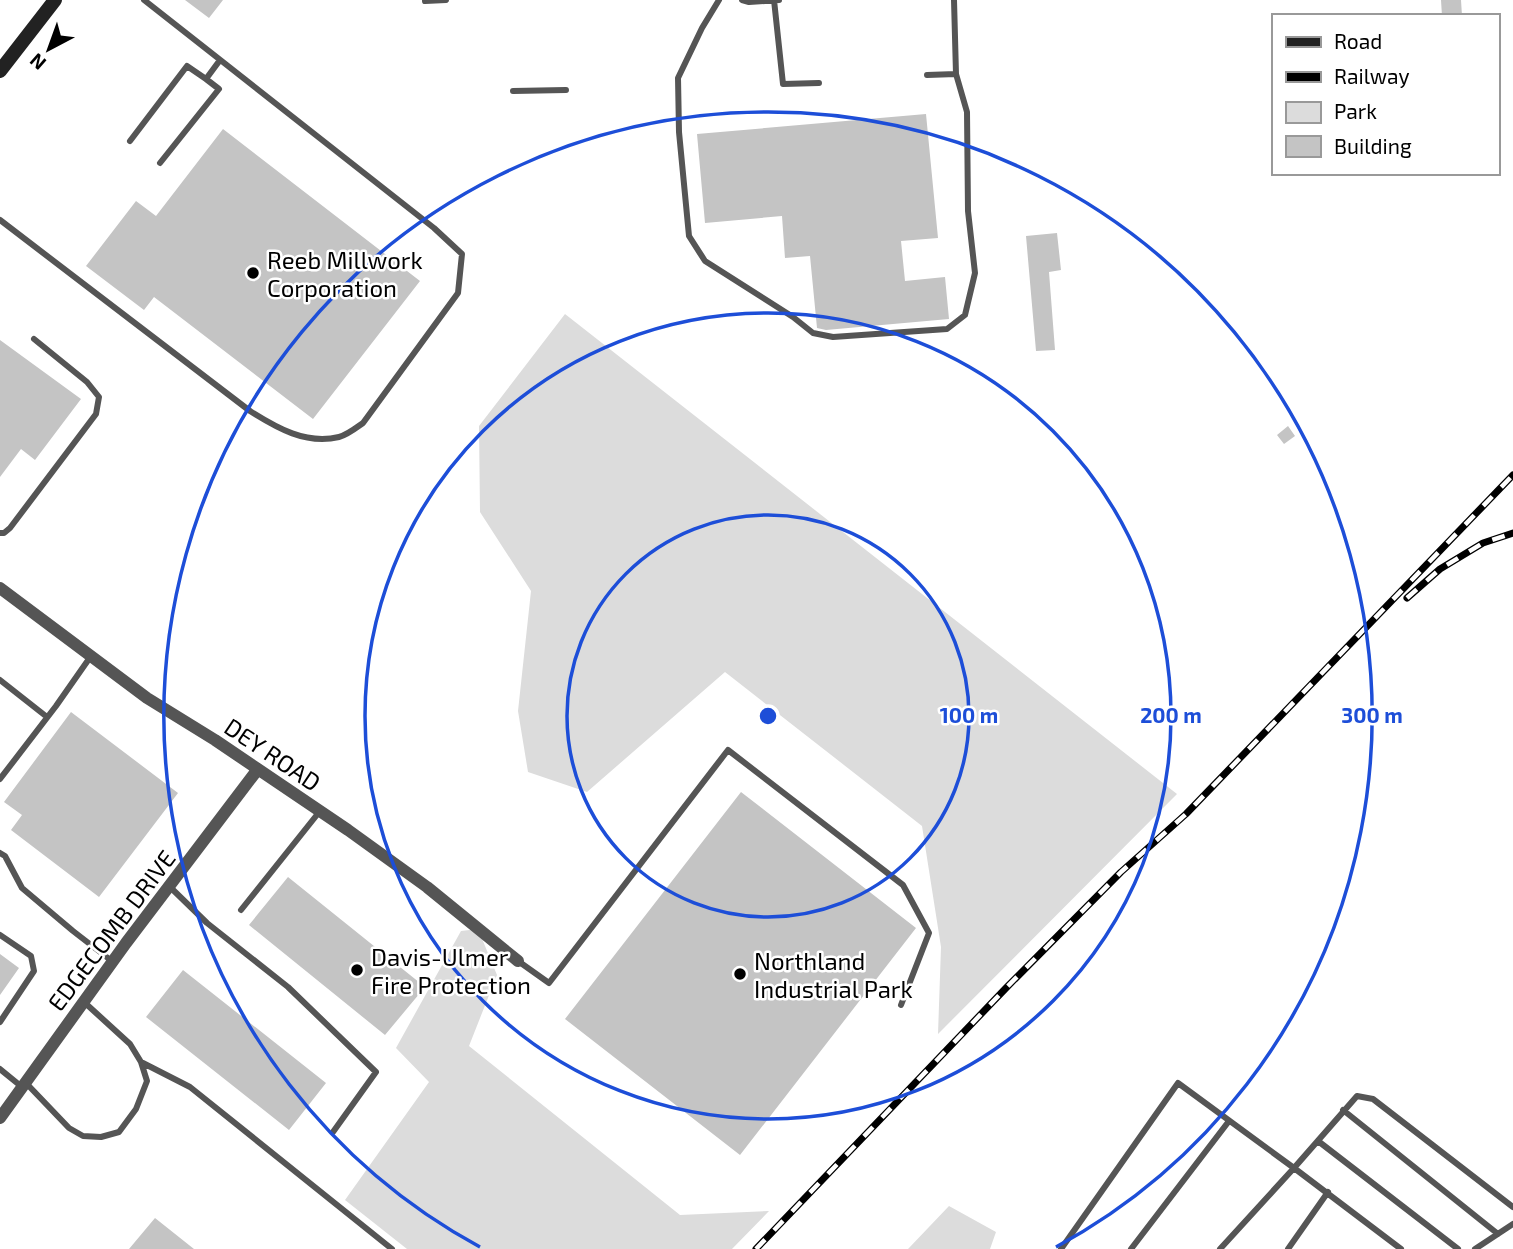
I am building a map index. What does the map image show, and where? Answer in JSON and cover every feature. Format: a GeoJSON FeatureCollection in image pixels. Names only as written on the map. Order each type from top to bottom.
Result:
{"type":"FeatureCollection","features":[{"type":"Feature","properties":{"kind":"main road"},"geometry":{"type":"LineString","coordinates":[[0,71],[55,0]]}},
{"type":"Feature","properties":{"kind":"street","name":"DEY ROAD"},"geometry":{"type":"LineString","coordinates":[[0,588],[147,698],[258,769],[427,887],[518,961]]}},
{"type":"Feature","properties":{"kind":"street","name":"EDGECOMB DRIVE"},"geometry":{"type":"LineString","coordinates":[[0,1118],[258,769]]}},
{"type":"Feature","properties":{"kind":"lane"},"geometry":{"type":"LineString","coordinates":[[0,220],[250,411],[277,428],[308,439],[341,437],[363,423],[458,293],[462,254],[434,228],[144,0]]}},
{"type":"Feature","properties":{"kind":"lane"},"geometry":{"type":"LineString","coordinates":[[425,1],[446,0]]}},
{"type":"Feature","properties":{"kind":"lane"},"geometry":{"type":"LineString","coordinates":[[719,0],[678,78],[679,132],[689,236],[705,261],[793,317],[813,333],[833,337],[947,329],[965,315],[975,273],[968,211],[967,112],[956,74],[954,0]]}},
{"type":"Feature","properties":{"kind":"lane"},"geometry":{"type":"LineString","coordinates":[[742,0],[776,0],[783,84],[819,83]]}},
{"type":"Feature","properties":{"kind":"lane"},"geometry":{"type":"LineString","coordinates":[[206,79],[220,60]]}},
{"type":"Feature","properties":{"kind":"lane"},"geometry":{"type":"LineString","coordinates":[[130,141],[187,66],[206,79],[219,89],[160,163]]}},
{"type":"Feature","properties":{"kind":"lane"},"geometry":{"type":"LineString","coordinates":[[928,75],[956,74]]}},
{"type":"Feature","properties":{"kind":"lane"},"geometry":{"type":"LineString","coordinates":[[513,91],[566,89]]}},
{"type":"Feature","properties":{"kind":"lane"},"geometry":{"type":"LineString","coordinates":[[0,533],[10,528],[96,414],[99,397],[87,382],[34,339]]}},
{"type":"Feature","properties":{"kind":"lane"},"geometry":{"type":"LineString","coordinates":[[0,779],[90,656]]}},
{"type":"Feature","properties":{"kind":"lane"},"geometry":{"type":"LineString","coordinates":[[0,680],[47,717]]}},
{"type":"Feature","properties":{"kind":"lane"},"geometry":{"type":"LineString","coordinates":[[518,961],[550,983],[728,750],[903,885],[929,933],[901,1005]]}},
{"type":"Feature","properties":{"kind":"lane"},"geometry":{"type":"LineString","coordinates":[[242,910],[320,811]]}},
{"type":"Feature","properties":{"kind":"lane"},"geometry":{"type":"LineString","coordinates":[[0,853],[5,856],[22,888],[113,962]]}},
{"type":"Feature","properties":{"kind":"lane"},"geometry":{"type":"LineString","coordinates":[[169,886],[207,923],[288,986],[376,1072],[333,1132]]}},
{"type":"Feature","properties":{"kind":"lane"},"geometry":{"type":"LineString","coordinates":[[0,934],[31,956],[34,971],[0,1022]]}},
{"type":"Feature","properties":{"kind":"lane"},"geometry":{"type":"LineString","coordinates":[[0,1069],[24,1085],[69,1128],[83,1136],[101,1137],[119,1132],[136,1109],[147,1081],[141,1062],[130,1044],[84,1002]]}},
{"type":"Feature","properties":{"kind":"lane"},"geometry":{"type":"LineString","coordinates":[[141,1062],[190,1087],[392,1249]]}},
{"type":"Feature","properties":{"kind":"lane"},"geometry":{"type":"LineString","coordinates":[[1061,1249],[1178,1083],[1328,1192],[1401,1249]]}},
{"type":"Feature","properties":{"kind":"lane"},"geometry":{"type":"LineString","coordinates":[[1220,1249],[1357,1096],[1373,1099],[1513,1207]]}},
{"type":"Feature","properties":{"kind":"lane"},"geometry":{"type":"LineString","coordinates":[[1343,1110],[1498,1234]]}},
{"type":"Feature","properties":{"kind":"lane"},"geometry":{"type":"LineString","coordinates":[[1131,1249],[1229,1121]]}},
{"type":"Feature","properties":{"kind":"lane"},"geometry":{"type":"LineString","coordinates":[[1318,1141],[1458,1249]]}},
{"type":"Feature","properties":{"kind":"lane"},"geometry":{"type":"LineString","coordinates":[[1287,1249],[1328,1192]]}},
{"type":"Feature","properties":{"kind":"lane"},"geometry":{"type":"LineString","coordinates":[[1475,1249],[1513,1224]]}},
{"type":"Feature","properties":{"kind":"green space"},"geometry":{"type":"Polygon","coordinates":[[[565,314],[1177,794],[938,1034],[941,947],[922,826],[725,672],[587,792],[528,772],[518,711],[531,591],[480,512],[479,426],[565,314]]]}},
{"type":"Feature","properties":{"kind":"green space"},"geometry":{"type":"Polygon","coordinates":[[[478,929],[497,975],[469,1046],[680,1215],[769,1211],[732,1249],[407,1249],[345,1200],[429,1082],[396,1048],[461,931],[478,929]]]}},
{"type":"Feature","properties":{"kind":"green space"},"geometry":{"type":"Polygon","coordinates":[[[949,1206],[996,1232],[990,1249],[908,1249],[949,1206]]]}},
{"type":"Feature","properties":{"kind":"building"},"geometry":{"type":"Polygon","coordinates":[[[185,0],[223,0],[209,18],[185,0]]]}},
{"type":"Feature","properties":{"kind":"building"},"geometry":{"type":"Polygon","coordinates":[[[1441,0],[1461,0],[1462,14],[1442,14],[1441,0]]]}},
{"type":"Feature","properties":{"kind":"building"},"geometry":{"type":"Polygon","coordinates":[[[926,114],[938,238],[901,241],[905,281],[945,277],[949,319],[826,330],[817,328],[810,256],[785,258],[782,216],[705,223],[697,134],[926,114]]]}},
{"type":"Feature","properties":{"kind":"building","name":"Reeb Millwork Corporation"},"geometry":{"type":"Polygon","coordinates":[[[223,129],[420,281],[313,419],[154,297],[144,310],[86,266],[136,201],[156,216],[223,129]]]}},
{"type":"Feature","properties":{"kind":"building"},"geometry":{"type":"Polygon","coordinates":[[[1057,233],[1061,270],[1049,272],[1055,350],[1036,351],[1026,236],[1057,233]]]}},
{"type":"Feature","properties":{"kind":"building"},"geometry":{"type":"Polygon","coordinates":[[[0,340],[81,399],[35,460],[21,449],[0,477],[0,340]]]}},
{"type":"Feature","properties":{"kind":"building"},"geometry":{"type":"Polygon","coordinates":[[[1288,426],[1295,436],[1284,444],[1277,435],[1288,426]]]}},
{"type":"Feature","properties":{"kind":"building"},"geometry":{"type":"Polygon","coordinates":[[[71,712],[178,793],[99,897],[11,830],[22,815],[4,802],[71,712]]]}},
{"type":"Feature","properties":{"kind":"building","name":"Northland Industrial Park"},"geometry":{"type":"Polygon","coordinates":[[[741,792],[916,928],[740,1155],[565,1019],[741,792]]]}},
{"type":"Feature","properties":{"kind":"building"},"geometry":{"type":"Polygon","coordinates":[[[288,877],[425,987],[385,1035],[249,925],[288,877]]]}},
{"type":"Feature","properties":{"kind":"building"},"geometry":{"type":"Polygon","coordinates":[[[0,954],[19,968],[0,995],[0,954]]]}},
{"type":"Feature","properties":{"kind":"building"},"geometry":{"type":"Polygon","coordinates":[[[183,970],[326,1083],[289,1130],[146,1017],[183,970]]]}},
{"type":"Feature","properties":{"kind":"building"},"geometry":{"type":"Polygon","coordinates":[[[155,1218],[194,1249],[129,1249],[155,1218]]]}},
{"type":"Feature","properties":{"kind":"railway"},"geometry":{"type":"LineString","coordinates":[[756,1249],[1006,988],[1121,872],[1186,814],[1513,475]]}},
{"type":"Feature","properties":{"kind":"railway"},"geometry":{"type":"LineString","coordinates":[[1407,598],[1440,569],[1483,543],[1513,533]]}},
{"type":"Feature","properties":{"kind":"place","name":"Reeb Millwork Corporation"},"geometry":{"type":"Point","coordinates":[253,273]}},
{"type":"Feature","properties":{"kind":"place","name":"Davis-Ulmer Fire Protection"},"geometry":{"type":"Point","coordinates":[357,970]}},
{"type":"Feature","properties":{"kind":"place","name":"Northland Industrial Park"},"geometry":{"type":"Point","coordinates":[740,974]}}]}
